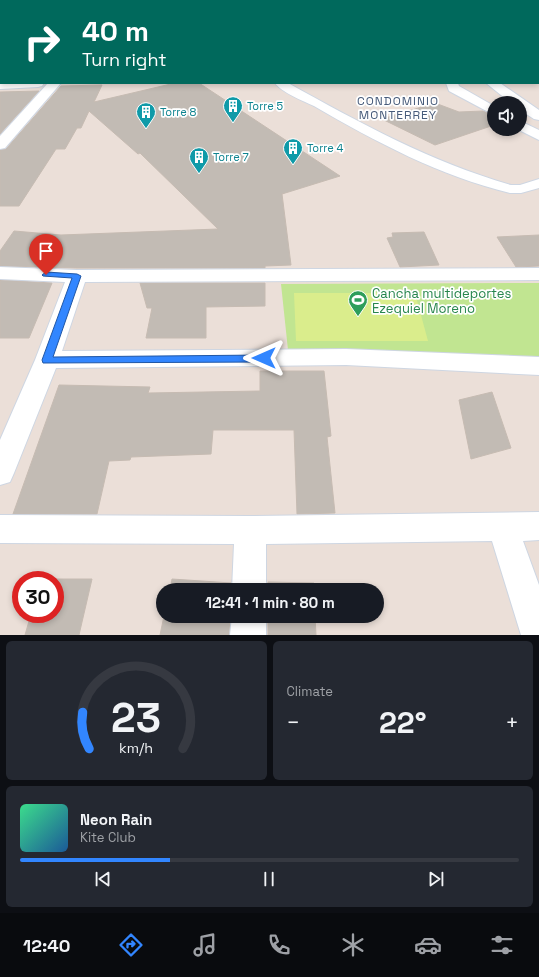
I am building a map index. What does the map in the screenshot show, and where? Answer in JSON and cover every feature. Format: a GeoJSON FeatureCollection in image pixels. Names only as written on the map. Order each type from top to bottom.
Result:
{"type":"FeatureCollection","features":[{"type":"Feature","properties":{"kind":"street"},"geometry":{"type":"LineString","coordinates":[[0,145],[54,84]]}},
{"type":"Feature","properties":{"kind":"street"},"geometry":{"type":"LineString","coordinates":[[452,84],[453,88],[487,107]]}},
{"type":"Feature","properties":{"kind":"street"},"geometry":{"type":"LineString","coordinates":[[493,84],[510,96]]}},
{"type":"Feature","properties":{"kind":"street"},"geometry":{"type":"LineString","coordinates":[[527,108],[539,116]]}},
{"type":"Feature","properties":{"kind":"street"},"geometry":{"type":"LineString","coordinates":[[527,129],[539,136]]}},
{"type":"Feature","properties":{"kind":"street"},"geometry":{"type":"LineString","coordinates":[[0,273],[77,276],[539,274]]}},
{"type":"Feature","properties":{"kind":"street"},"geometry":{"type":"LineString","coordinates":[[0,473],[47,360],[77,276]]}},
{"type":"Feature","properties":{"kind":"street"},"geometry":{"type":"LineString","coordinates":[[47,360],[346,357],[539,366]]}},
{"type":"Feature","properties":{"kind":"street"},"geometry":{"type":"LineString","coordinates":[[0,529],[250,530],[539,526]]}},
{"type":"Feature","properties":{"kind":"street"},"geometry":{"type":"LineString","coordinates":[[503,527],[539,635]]}},
{"type":"Feature","properties":{"kind":"street"},"geometry":{"type":"LineString","coordinates":[[249,583],[250,530]]}},
{"type":"Feature","properties":{"kind":"street"},"geometry":{"type":"LineString","coordinates":[[248,635],[249,623]]}},
{"type":"Feature","properties":{"kind":"lane"},"geometry":{"type":"LineString","coordinates":[[282,84],[395,147],[432,164],[510,189],[521,189],[539,183]]}},
{"type":"Feature","properties":{"kind":"green space"},"geometry":{"type":"Polygon","coordinates":[[[539,283],[539,362],[288,350],[281,284],[539,283]]]}},
{"type":"Feature","properties":{"kind":"green space","name":"Cancha multideportes Ezequiel Moreno"},"geometry":{"type":"Polygon","coordinates":[[[294,293],[415,293],[428,341],[296,341],[294,293]]]}},
{"type":"Feature","properties":{"kind":"building"},"geometry":{"type":"Polygon","coordinates":[[[171,84],[201,84],[340,176],[282,194],[291,265],[265,266],[265,268],[77,268],[0,266],[0,251],[14,231],[61,235],[218,229],[140,153],[138,154],[89,111],[81,128],[77,128],[65,149],[56,149],[19,206],[0,206],[0,150],[6,149],[61,86],[102,85],[94,102],[171,84]]]}},
{"type":"Feature","properties":{"kind":"building"},"geometry":{"type":"Polygon","coordinates":[[[39,91],[0,134],[0,92],[39,91]]]}},
{"type":"Feature","properties":{"kind":"building"},"geometry":{"type":"Polygon","coordinates":[[[435,103],[459,112],[483,111],[487,113],[487,127],[435,145],[382,119],[435,103]]]}},
{"type":"Feature","properties":{"kind":"building"},"geometry":{"type":"Polygon","coordinates":[[[424,232],[439,265],[400,267],[387,238],[393,237],[392,233],[424,232]]]}},
{"type":"Feature","properties":{"kind":"building"},"geometry":{"type":"Polygon","coordinates":[[[539,235],[539,266],[516,267],[497,237],[539,235]]]}},
{"type":"Feature","properties":{"kind":"building"},"geometry":{"type":"Polygon","coordinates":[[[0,280],[52,283],[29,338],[0,338],[0,280]]]}},
{"type":"Feature","properties":{"kind":"building"},"geometry":{"type":"Polygon","coordinates":[[[140,283],[265,283],[265,306],[206,307],[206,338],[146,338],[152,308],[147,308],[140,283]]]}},
{"type":"Feature","properties":{"kind":"building"},"geometry":{"type":"Polygon","coordinates":[[[260,371],[324,371],[331,436],[327,437],[335,513],[297,514],[294,430],[213,430],[211,454],[131,457],[130,460],[109,461],[97,514],[13,514],[59,385],[150,387],[148,393],[260,391],[260,371]]]}},
{"type":"Feature","properties":{"kind":"building"},"geometry":{"type":"Polygon","coordinates":[[[492,392],[511,448],[471,459],[459,400],[492,392]]]}},
{"type":"Feature","properties":{"kind":"building"},"geometry":{"type":"Polygon","coordinates":[[[64,579],[92,579],[79,635],[25,635],[28,623],[64,623],[64,579]]]}},
{"type":"Feature","properties":{"kind":"building"},"geometry":{"type":"Polygon","coordinates":[[[172,579],[231,583],[171,583],[172,579]]]}},
{"type":"Feature","properties":{"kind":"building"},"geometry":{"type":"Polygon","coordinates":[[[268,582],[314,583],[268,583],[268,582]]]}},
{"type":"Feature","properties":{"kind":"building"},"geometry":{"type":"Polygon","coordinates":[[[163,623],[230,623],[229,635],[160,635],[163,623]]]}},
{"type":"Feature","properties":{"kind":"building"},"geometry":{"type":"Polygon","coordinates":[[[268,623],[315,623],[316,635],[268,635],[268,623]]]}},
{"type":"Feature","properties":{"kind":"place","name":"Torre 5"},"geometry":{"type":"Point","coordinates":[233,123]}},
{"type":"Feature","properties":{"kind":"place","name":"Torre 8"},"geometry":{"type":"Point","coordinates":[146,129]}},
{"type":"Feature","properties":{"kind":"place","name":"Torre 4"},"geometry":{"type":"Point","coordinates":[293,165]}},
{"type":"Feature","properties":{"kind":"place","name":"Torre 7"},"geometry":{"type":"Point","coordinates":[199,174]}},
{"type":"Feature","properties":{"kind":"place","name":"Cancha multideportes Ezequiel Moreno"},"geometry":{"type":"Point","coordinates":[358,317]}},
{"type":"Feature","properties":{"kind":"district","name":"CONDOMINIO MONTERREY"},"geometry":{"type":"Point","coordinates":[398,108]}},
{"type":"Feature","properties":{"kind":"route"},"geometry":{"type":"LineString","coordinates":[[46,275],[77,276],[47,360],[264,358]]}}]}
